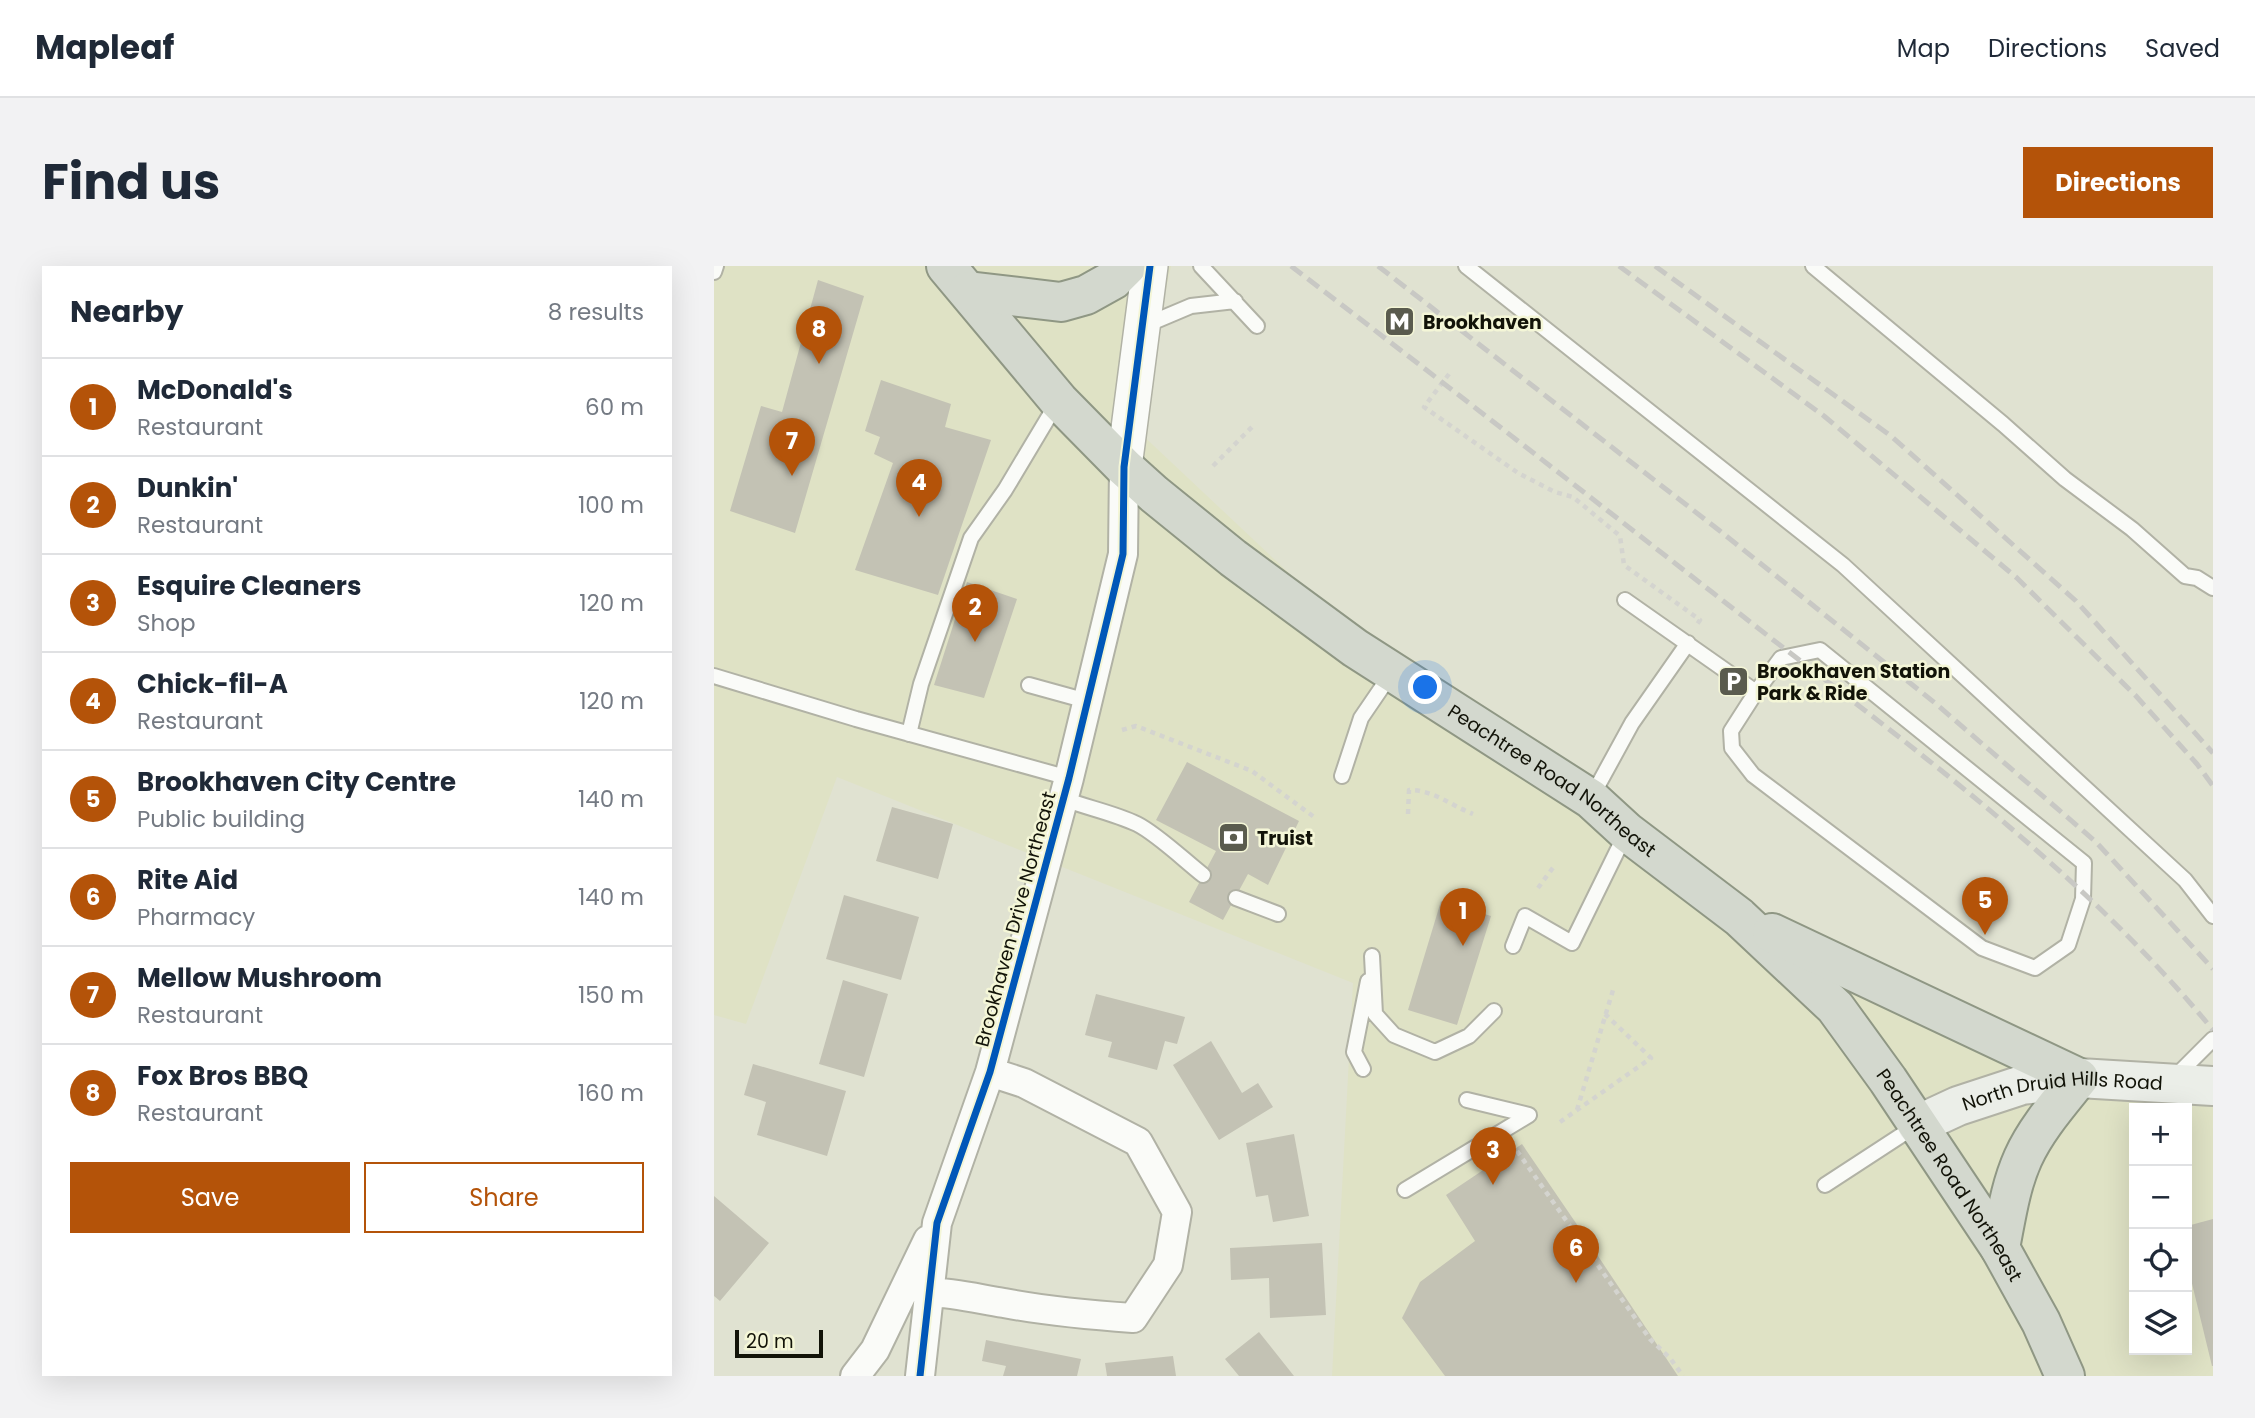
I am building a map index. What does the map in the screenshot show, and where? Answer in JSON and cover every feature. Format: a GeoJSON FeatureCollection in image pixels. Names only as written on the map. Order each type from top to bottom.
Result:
{"type":"FeatureCollection","features":[{"type":"Feature","properties":{"kind":"highway"},"geometry":{"type":"LineString","coordinates":[[957,279],[1061,302],[1086,295],[1113,280],[1127,266]]}},
{"type":"Feature","properties":{"kind":"highway","name":"Peachtree Road Northeast"},"geometry":{"type":"LineString","coordinates":[[957,279],[1059,401],[1124,467],[1233,558],[1355,648],[1591,799],[1627,832],[1739,917],[1835,1007],[1888,1080],[2000,1248],[2041,1322],[2065,1376]]}},
{"type":"Feature","properties":{"kind":"highway"},"geometry":{"type":"LineString","coordinates":[[1739,917],[2079,1078],[2050,1115],[2023,1158],[2010,1196],[2000,1248]]}},
{"type":"Feature","properties":{"kind":"main road","name":"North Druid Hills Road"},"geometry":{"type":"LineString","coordinates":[[1917,1125],[1958,1106],[2022,1085],[2079,1078],[2213,1086]]}},
{"type":"Feature","properties":{"kind":"street"},"geometry":{"type":"LineString","coordinates":[[1124,467],[1150,266]]}},
{"type":"Feature","properties":{"kind":"street","name":"Brookhaven Drive Northeast"},"geometry":{"type":"LineString","coordinates":[[920,1376],[937,1223],[990,1072],[1066,789],[1124,554],[1124,467]]}},
{"type":"Feature","properties":{"kind":"street"},"geometry":{"type":"LineString","coordinates":[[929,1292],[959,1293],[1003,1303],[1086,1315],[1133,1318],[1168,1265],[1177,1212],[1138,1142],[1024,1083],[990,1072]]}},
{"type":"Feature","properties":{"kind":"street"},"geometry":{"type":"LineString","coordinates":[[855,1376],[875,1350],[937,1223]]}},
{"type":"Feature","properties":{"kind":"lane"},"geometry":{"type":"LineString","coordinates":[[714,272],[716,266]]}},
{"type":"Feature","properties":{"kind":"lane"},"geometry":{"type":"LineString","coordinates":[[1201,266],[1257,326]]}},
{"type":"Feature","properties":{"kind":"lane"},"geometry":{"type":"LineString","coordinates":[[1466,266],[1843,565],[2185,880],[2213,916]]}},
{"type":"Feature","properties":{"kind":"lane"},"geometry":{"type":"LineString","coordinates":[[1813,266],[2065,479],[2132,529],[2185,576],[2197,578],[2213,588]]}},
{"type":"Feature","properties":{"kind":"lane"},"geometry":{"type":"LineString","coordinates":[[1142,326],[1191,306],[1235,301]]}},
{"type":"Feature","properties":{"kind":"lane"},"geometry":{"type":"LineString","coordinates":[[909,734],[921,684],[971,538],[1059,401]]}},
{"type":"Feature","properties":{"kind":"lane"},"geometry":{"type":"LineString","coordinates":[[1625,600],[1756,691]]}},
{"type":"Feature","properties":{"kind":"lane"},"geometry":{"type":"LineString","coordinates":[[1591,799],[1632,723],[1688,643]]}},
{"type":"Feature","properties":{"kind":"lane"},"geometry":{"type":"LineString","coordinates":[[1820,650],[2084,863],[2083,899],[2068,945],[2035,968],[1982,948],[1753,775],[1732,748],[1731,731],[1756,691],[1781,658],[1820,650]]}},
{"type":"Feature","properties":{"kind":"lane"},"geometry":{"type":"LineString","coordinates":[[1342,776],[1361,718],[1392,672]]}},
{"type":"Feature","properties":{"kind":"lane"},"geometry":{"type":"LineString","coordinates":[[714,676],[909,734],[1066,789],[1098,812],[1115,815],[1140,825],[1203,875]]}},
{"type":"Feature","properties":{"kind":"lane"},"geometry":{"type":"LineString","coordinates":[[1029,685],[1087,701]]}},
{"type":"Feature","properties":{"kind":"lane"},"geometry":{"type":"LineString","coordinates":[[1513,946],[1525,916],[1572,943],[1627,832]]}},
{"type":"Feature","properties":{"kind":"lane"},"geometry":{"type":"LineString","coordinates":[[1236,898],[1278,915]]}},
{"type":"Feature","properties":{"kind":"lane"},"geometry":{"type":"LineString","coordinates":[[1363,1069],[1354,1052],[1372,956],[1375,1014],[1394,1035],[1435,1052],[1469,1037],[1494,1011]]}},
{"type":"Feature","properties":{"kind":"lane"},"geometry":{"type":"LineString","coordinates":[[2167,1084],[2213,1039]]}},
{"type":"Feature","properties":{"kind":"lane"},"geometry":{"type":"LineString","coordinates":[[1405,1190],[1528,1115],[1467,1100]]}},
{"type":"Feature","properties":{"kind":"lane"},"geometry":{"type":"LineString","coordinates":[[1825,1185],[1917,1125]]}},
{"type":"Feature","properties":{"kind":"path"},"geometry":{"type":"LineString","coordinates":[[1449,374],[1424,407],[1518,473],[1555,492],[1573,497],[1620,536],[1623,565],[1700,620],[1688,643]]}},
{"type":"Feature","properties":{"kind":"path"},"geometry":{"type":"LineString","coordinates":[[1213,466],[1252,427]]}},
{"type":"Feature","properties":{"kind":"path"},"geometry":{"type":"LineString","coordinates":[[1122,730],[1136,726],[1252,771],[1314,817]]}},
{"type":"Feature","properties":{"kind":"path"},"geometry":{"type":"LineString","coordinates":[[1409,814],[1409,790],[1425,790],[1473,814]]}},
{"type":"Feature","properties":{"kind":"path"},"geometry":{"type":"LineString","coordinates":[[1538,888],[1555,865]]}},
{"type":"Feature","properties":{"kind":"path"},"geometry":{"type":"LineString","coordinates":[[1577,1111],[1613,990]]}},
{"type":"Feature","properties":{"kind":"path"},"geometry":{"type":"LineString","coordinates":[[1560,1122],[1651,1058],[1605,1014]]}},
{"type":"Feature","properties":{"kind":"path"},"geometry":{"type":"LineString","coordinates":[[1517,1151],[1650,1339],[1670,1358],[1683,1376]]}},
{"type":"Feature","properties":{"kind":"shaded area"},"geometry":{"type":"Polygon","coordinates":[[[714,266],[1171,266],[1136,429],[1444,719],[1763,912],[2059,1064],[2213,1086],[2213,1376],[1332,1376],[1353,983],[837,777],[746,1024],[714,1015],[714,266]]]}},
{"type":"Feature","properties":{"kind":"building"},"geometry":{"type":"Polygon","coordinates":[[[818,280],[864,296],[795,533],[730,511],[761,406],[782,412],[818,280]]]}},
{"type":"Feature","properties":{"kind":"building"},"geometry":{"type":"Polygon","coordinates":[[[881,380],[951,404],[945,427],[991,440],[938,595],[855,570],[893,463],[874,454],[880,437],[865,431],[881,380]]]}},
{"type":"Feature","properties":{"kind":"building"},"geometry":{"type":"Polygon","coordinates":[[[967,582],[1017,599],[984,698],[934,685],[967,582]]]}},
{"type":"Feature","properties":{"kind":"building"},"geometry":{"type":"Polygon","coordinates":[[[1187,762],[1299,821],[1268,885],[1248,874],[1223,920],[1189,902],[1216,851],[1156,820],[1187,762]]]}},
{"type":"Feature","properties":{"kind":"building"},"geometry":{"type":"Polygon","coordinates":[[[892,807],[953,824],[938,879],[876,861],[892,807]]]}},
{"type":"Feature","properties":{"kind":"building"},"geometry":{"type":"Polygon","coordinates":[[[844,895],[919,917],[901,980],[826,959],[844,895]]]}},
{"type":"Feature","properties":{"kind":"building"},"geometry":{"type":"Polygon","coordinates":[[[1441,901],[1491,916],[1457,1025],[1408,1010],[1441,901]]]}},
{"type":"Feature","properties":{"kind":"building"},"geometry":{"type":"Polygon","coordinates":[[[843,980],[888,994],[864,1077],[819,1064],[843,980]]]}},
{"type":"Feature","properties":{"kind":"building"},"geometry":{"type":"Polygon","coordinates":[[[1096,994],[1185,1017],[1177,1044],[1165,1041],[1157,1070],[1108,1057],[1112,1042],[1085,1035],[1096,994]]]}},
{"type":"Feature","properties":{"kind":"building"},"geometry":{"type":"Polygon","coordinates":[[[1211,1041],[1242,1093],[1258,1083],[1273,1107],[1219,1140],[1173,1065],[1211,1041]]]}},
{"type":"Feature","properties":{"kind":"building"},"geometry":{"type":"Polygon","coordinates":[[[753,1064],[846,1091],[827,1156],[757,1135],[766,1102],[744,1095],[753,1064]]]}},
{"type":"Feature","properties":{"kind":"building"},"geometry":{"type":"Polygon","coordinates":[[[1294,1134],[1309,1216],[1273,1222],[1268,1195],[1256,1197],[1246,1143],[1294,1134]]]}},
{"type":"Feature","properties":{"kind":"building"},"geometry":{"type":"Polygon","coordinates":[[[1522,1144],[1678,1376],[1445,1376],[1402,1318],[1420,1282],[1475,1241],[1446,1195],[1522,1144]]]}},
{"type":"Feature","properties":{"kind":"building"},"geometry":{"type":"Polygon","coordinates":[[[714,1196],[769,1243],[720,1301],[714,1296],[714,1196]]]}},
{"type":"Feature","properties":{"kind":"building"},"geometry":{"type":"Polygon","coordinates":[[[2213,1219],[2213,1366],[2192,1284],[2192,1225],[2213,1219]]]}},
{"type":"Feature","properties":{"kind":"building"},"geometry":{"type":"Polygon","coordinates":[[[1322,1243],[1326,1315],[1270,1318],[1269,1278],[1231,1280],[1230,1248],[1322,1243]]]}},
{"type":"Feature","properties":{"kind":"building"},"geometry":{"type":"Polygon","coordinates":[[[1259,1332],[1294,1376],[1239,1376],[1225,1359],[1259,1332]]]}},
{"type":"Feature","properties":{"kind":"building"},"geometry":{"type":"Polygon","coordinates":[[[986,1340],[1081,1359],[1077,1376],[1003,1376],[1006,1366],[982,1361],[986,1340]]]}},
{"type":"Feature","properties":{"kind":"building"},"geometry":{"type":"Polygon","coordinates":[[[1173,1356],[1176,1376],[1107,1376],[1105,1363],[1173,1356]]]}},
{"type":"Feature","properties":{"kind":"railway"},"geometry":{"type":"LineString","coordinates":[[1291,266],[1889,729],[2004,822],[2113,921],[2213,1030]]}},
{"type":"Feature","properties":{"kind":"railway"},"geometry":{"type":"LineString","coordinates":[[1378,266],[1720,531],[1935,703],[2096,842],[2213,969]]}},
{"type":"Feature","properties":{"kind":"railway"},"geometry":{"type":"LineString","coordinates":[[1619,266],[1824,416],[2017,578],[2136,696],[2197,764],[2213,786]]}},
{"type":"Feature","properties":{"kind":"railway"},"geometry":{"type":"LineString","coordinates":[[1655,266],[1891,436],[2076,601],[2213,753]]}},
{"type":"Feature","properties":{"kind":"cycle path"},"geometry":{"type":"LineString","coordinates":[[920,1376],[937,1223],[990,1072],[1069,778],[1123,554],[1124,467],[1150,266]]}},
{"type":"Feature","properties":{"kind":"place","name":"Brookhaven"},"geometry":{"type":"Point","coordinates":[1400,322]}},
{"type":"Feature","properties":{"kind":"place","name":"Fox Bros BBQ"},"geometry":{"type":"Point","coordinates":[819,364]}},
{"type":"Feature","properties":{"kind":"place","name":"Mellow Mushroom"},"geometry":{"type":"Point","coordinates":[792,476]}},
{"type":"Feature","properties":{"kind":"place","name":"Chick-fil-A"},"geometry":{"type":"Point","coordinates":[919,517]}},
{"type":"Feature","properties":{"kind":"place","name":"Dunkin'"},"geometry":{"type":"Point","coordinates":[975,642]}},
{"type":"Feature","properties":{"kind":"place","name":"Brookhaven Station Park & Ride"},"geometry":{"type":"Point","coordinates":[1734,682]}},
{"type":"Feature","properties":{"kind":"place","name":"Truist"},"geometry":{"type":"Point","coordinates":[1234,838]}},
{"type":"Feature","properties":{"kind":"place","name":"Brookhaven City Centre"},"geometry":{"type":"Point","coordinates":[1985,935]}},
{"type":"Feature","properties":{"kind":"place","name":"McDonald's"},"geometry":{"type":"Point","coordinates":[1463,946]}},
{"type":"Feature","properties":{"kind":"place","name":"Esquire Cleaners"},"geometry":{"type":"Point","coordinates":[1493,1185]}},
{"type":"Feature","properties":{"kind":"place","name":"Rite Aid"},"geometry":{"type":"Point","coordinates":[1576,1283]}}]}
